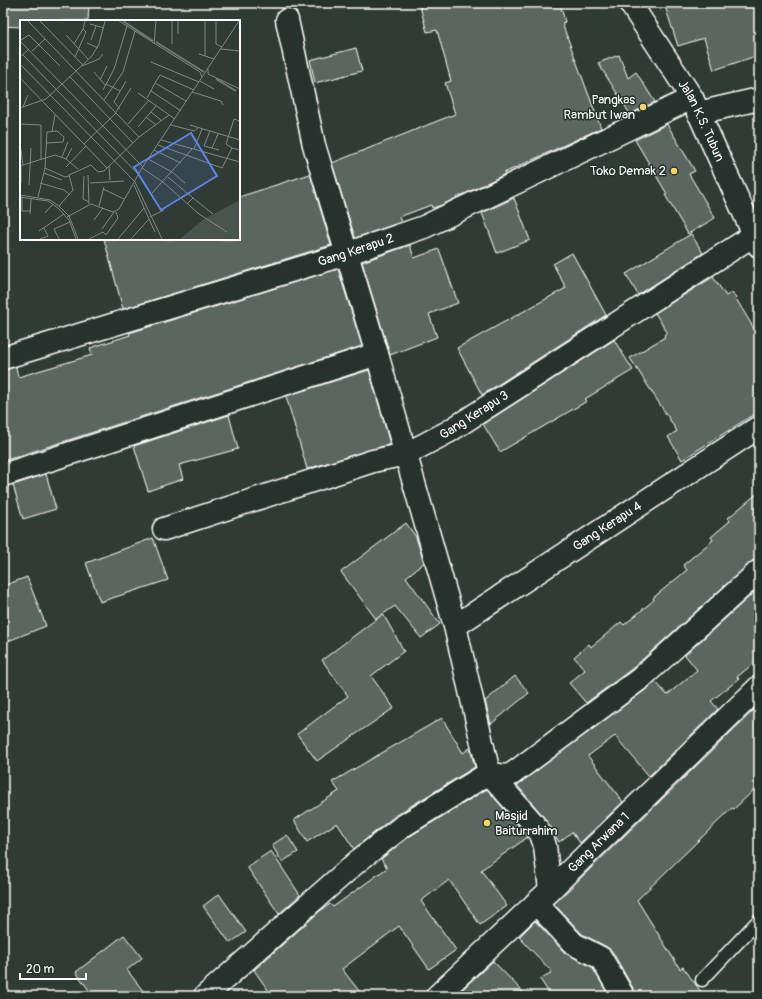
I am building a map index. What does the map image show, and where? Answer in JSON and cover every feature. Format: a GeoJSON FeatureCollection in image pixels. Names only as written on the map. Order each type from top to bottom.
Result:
{"type":"FeatureCollection","features":[{"type":"Feature","properties":{"kind":"street","name":"Jalan K.S. Tubun"},"geometry":{"type":"LineString","coordinates":[[630,3],[695,106],[757,240]]}},
{"type":"Feature","properties":{"kind":"street"},"geometry":{"type":"LineString","coordinates":[[287,20],[314,145],[377,354],[455,626],[489,773],[541,834],[545,846],[543,897],[574,944],[601,958],[623,996]]}},
{"type":"Feature","properties":{"kind":"street","name":"Gang Kerapu 2"},"geometry":{"type":"LineString","coordinates":[[3,358],[346,254],[424,227],[695,106],[759,99]]}},
{"type":"Feature","properties":{"kind":"street","name":"Gang Kerapu 3"},"geometry":{"type":"LineString","coordinates":[[164,529],[373,462],[406,454],[448,432],[757,240]]}},
{"type":"Feature","properties":{"kind":"street"},"geometry":{"type":"LineString","coordinates":[[3,475],[377,354]]}},
{"type":"Feature","properties":{"kind":"street","name":"Gang Kerapu 4"},"geometry":{"type":"LineString","coordinates":[[455,626],[759,427]]}},
{"type":"Feature","properties":{"kind":"street"},"geometry":{"type":"LineString","coordinates":[[205,996],[358,861],[402,826],[489,773],[505,776],[512,774],[641,678],[759,571]]}},
{"type":"Feature","properties":{"kind":"street","name":"Gang Arwana 1"},"geometry":{"type":"LineString","coordinates":[[437,996],[543,897],[759,687]]}},
{"type":"Feature","properties":{"kind":"lane"},"geometry":{"type":"LineString","coordinates":[[702,980],[759,920]]}},
{"type":"Feature","properties":{"kind":"building"},"geometry":{"type":"Polygon","coordinates":[[[3,3],[89,3],[88,20],[20,20],[20,27],[3,26],[3,3]]]}},
{"type":"Feature","properties":{"kind":"building"},"geometry":{"type":"Polygon","coordinates":[[[419,3],[560,3],[565,22],[562,23],[601,128],[504,173],[505,174],[442,205],[432,208],[431,205],[399,217],[401,222],[355,238],[332,163],[455,114],[445,83],[451,81],[437,30],[427,32],[419,3]]]}},
{"type":"Feature","properties":{"kind":"building"},"geometry":{"type":"Polygon","coordinates":[[[664,3],[759,3],[759,55],[714,70],[704,38],[678,46],[664,3]]]}},
{"type":"Feature","properties":{"kind":"building"},"geometry":{"type":"Polygon","coordinates":[[[356,48],[362,71],[315,83],[310,60],[356,48]]]}},
{"type":"Feature","properties":{"kind":"building"},"geometry":{"type":"Polygon","coordinates":[[[619,55],[628,78],[636,72],[655,102],[630,114],[598,63],[619,55]]]}},
{"type":"Feature","properties":{"kind":"building"},"geometry":{"type":"Polygon","coordinates":[[[667,124],[695,171],[689,174],[715,218],[688,234],[665,195],[667,194],[635,140],[667,124]]]}},
{"type":"Feature","properties":{"kind":"building"},"geometry":{"type":"Polygon","coordinates":[[[310,174],[331,245],[123,309],[104,240],[240,240],[240,197],[310,174]]]}},
{"type":"Feature","properties":{"kind":"building"},"geometry":{"type":"Polygon","coordinates":[[[514,198],[530,240],[497,253],[482,213],[514,198]]]}},
{"type":"Feature","properties":{"kind":"building"},"geometry":{"type":"Polygon","coordinates":[[[691,234],[703,253],[638,295],[626,274],[691,234]]]}},
{"type":"Feature","properties":{"kind":"building"},"geometry":{"type":"Polygon","coordinates":[[[410,245],[414,258],[439,249],[458,303],[429,314],[437,337],[390,355],[362,262],[410,245]]]}},
{"type":"Feature","properties":{"kind":"building"},"geometry":{"type":"Polygon","coordinates":[[[572,253],[606,315],[482,395],[457,348],[566,288],[553,264],[572,253]]]}},
{"type":"Feature","properties":{"kind":"building"},"geometry":{"type":"Polygon","coordinates":[[[338,269],[362,346],[3,461],[3,370],[16,367],[18,377],[92,355],[90,348],[130,335],[129,333],[338,269]]]}},
{"type":"Feature","properties":{"kind":"building"},"geometry":{"type":"Polygon","coordinates":[[[713,277],[726,296],[732,292],[759,337],[759,411],[682,460],[668,437],[677,431],[630,358],[665,337],[664,335],[667,332],[655,313],[713,277]]]}},
{"type":"Feature","properties":{"kind":"building"},"geometry":{"type":"Polygon","coordinates":[[[614,340],[633,370],[585,399],[587,401],[500,452],[483,424],[614,340]]]}},
{"type":"Feature","properties":{"kind":"building"},"geometry":{"type":"Polygon","coordinates":[[[369,370],[390,444],[307,469],[286,396],[369,370]]]}},
{"type":"Feature","properties":{"kind":"building"},"geometry":{"type":"Polygon","coordinates":[[[229,415],[238,449],[179,465],[183,479],[148,491],[134,446],[229,415]]]}},
{"type":"Feature","properties":{"kind":"building"},"geometry":{"type":"Polygon","coordinates":[[[46,474],[56,509],[23,519],[13,485],[46,474]]]}},
{"type":"Feature","properties":{"kind":"building"},"geometry":{"type":"Polygon","coordinates":[[[759,492],[759,559],[751,562],[633,668],[586,703],[569,683],[585,670],[574,657],[589,644],[591,647],[621,622],[624,625],[654,600],[653,598],[687,570],[683,565],[713,540],[711,537],[730,521],[728,518],[759,492]]]}},
{"type":"Feature","properties":{"kind":"building"},"geometry":{"type":"Polygon","coordinates":[[[406,523],[416,537],[424,563],[406,577],[440,624],[421,638],[395,606],[376,619],[341,572],[406,523]]]}},
{"type":"Feature","properties":{"kind":"building"},"geometry":{"type":"Polygon","coordinates":[[[153,538],[168,580],[100,602],[86,563],[153,538]]]}},
{"type":"Feature","properties":{"kind":"building"},"geometry":{"type":"Polygon","coordinates":[[[27,577],[46,626],[3,643],[3,586],[27,577]]]}},
{"type":"Feature","properties":{"kind":"building"},"geometry":{"type":"Polygon","coordinates":[[[759,588],[759,659],[737,677],[739,679],[711,701],[718,709],[649,776],[615,736],[588,756],[623,802],[580,843],[572,832],[559,842],[543,816],[517,785],[656,682],[667,695],[697,670],[685,655],[759,588]]]}},
{"type":"Feature","properties":{"kind":"building"},"geometry":{"type":"Polygon","coordinates":[[[383,614],[404,651],[371,676],[394,708],[317,761],[297,734],[348,696],[322,660],[383,614]]]}},
{"type":"Feature","properties":{"kind":"building"},"geometry":{"type":"Polygon","coordinates":[[[515,676],[529,693],[491,724],[485,701],[515,676]]]}},
{"type":"Feature","properties":{"kind":"building"},"geometry":{"type":"Polygon","coordinates":[[[759,705],[759,785],[734,809],[732,808],[637,900],[680,969],[683,967],[704,996],[635,996],[634,990],[612,951],[582,934],[554,904],[759,705]]]}},
{"type":"Feature","properties":{"kind":"building"},"geometry":{"type":"Polygon","coordinates":[[[442,718],[463,753],[470,748],[475,767],[396,815],[354,849],[337,823],[307,842],[294,820],[339,791],[332,782],[442,718]]]}},
{"type":"Feature","properties":{"kind":"building"},"geometry":{"type":"Polygon","coordinates":[[[487,789],[528,837],[481,870],[507,906],[480,925],[449,880],[421,901],[456,950],[429,969],[399,926],[342,969],[363,996],[272,996],[254,970],[320,911],[330,904],[333,907],[387,868],[381,859],[410,836],[487,789]]]}},
{"type":"Feature","properties":{"kind":"building"},"geometry":{"type":"Polygon","coordinates":[[[287,835],[298,852],[282,862],[272,845],[287,835]]]}},
{"type":"Feature","properties":{"kind":"building"},"geometry":{"type":"Polygon","coordinates":[[[271,851],[300,895],[279,914],[247,867],[271,851]]]}},
{"type":"Feature","properties":{"kind":"building"},"geometry":{"type":"Polygon","coordinates":[[[219,894],[246,932],[230,943],[203,906],[219,894]]]}},
{"type":"Feature","properties":{"kind":"building"},"geometry":{"type":"Polygon","coordinates":[[[535,921],[565,953],[592,967],[609,996],[551,996],[540,979],[552,972],[519,937],[535,921]]]}},
{"type":"Feature","properties":{"kind":"building"},"geometry":{"type":"Polygon","coordinates":[[[124,935],[142,958],[127,970],[147,996],[93,996],[76,972],[124,935]]]}},
{"type":"Feature","properties":{"kind":"building"},"geometry":{"type":"Polygon","coordinates":[[[493,961],[527,996],[455,996],[493,961]]]}},
{"type":"Feature","properties":{"kind":"place","name":"Pangkas Rambut Iwan"},"geometry":{"type":"Point","coordinates":[643,107]}},
{"type":"Feature","properties":{"kind":"place","name":"Toko Demak 2"},"geometry":{"type":"Point","coordinates":[674,171]}},
{"type":"Feature","properties":{"kind":"place","name":"Masjid Baiturrahim"},"geometry":{"type":"Point","coordinates":[487,823]}}]}
